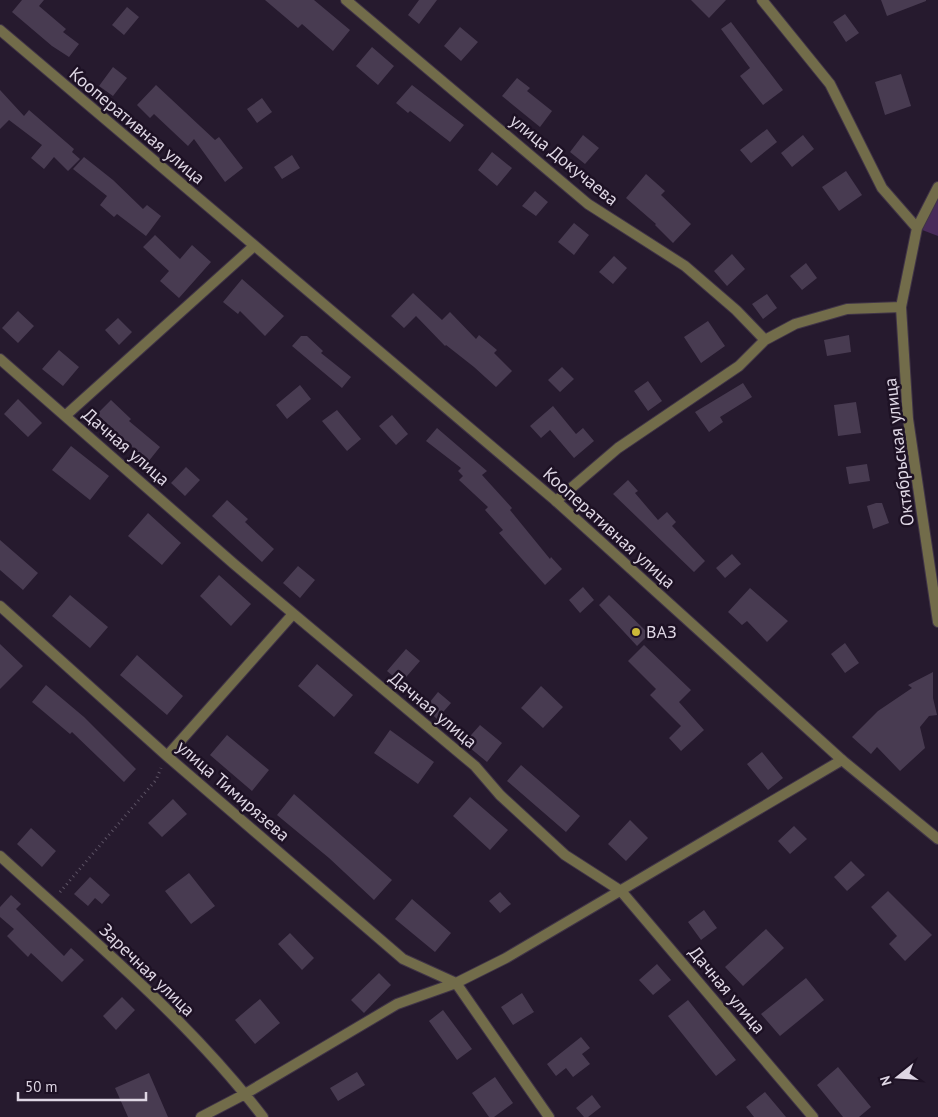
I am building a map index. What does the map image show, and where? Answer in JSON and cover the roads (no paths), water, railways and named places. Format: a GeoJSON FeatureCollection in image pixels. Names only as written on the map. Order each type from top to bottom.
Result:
{"type":"FeatureCollection","features":[{"type":"Feature","properties":{"kind":"street","name":"улица Докучаева"},"geometry":{"type":"LineString","coordinates":[[346,0],[588,204],[684,266],[736,310],[765,340]]}},
{"type":"Feature","properties":{"kind":"street"},"geometry":{"type":"LineString","coordinates":[[762,0],[830,84],[882,188],[917,228]]}},
{"type":"Feature","properties":{"kind":"street","name":"Кооперативная улица"},"geometry":{"type":"LineString","coordinates":[[0,30],[254,246],[352,326],[556,501],[842,760],[938,840]]}},
{"type":"Feature","properties":{"kind":"street","name":"Октябрьская улица"},"geometry":{"type":"LineString","coordinates":[[938,187],[917,228],[901,307],[908,419],[938,622]]}},
{"type":"Feature","properties":{"kind":"street"},"geometry":{"type":"LineString","coordinates":[[65,416],[254,246]]}},
{"type":"Feature","properties":{"kind":"street"},"geometry":{"type":"LineString","coordinates":[[556,501],[618,448],[739,366],[765,340],[796,324],[847,309],[901,307]]}},
{"type":"Feature","properties":{"kind":"street","name":"Дачная улица"},"geometry":{"type":"LineString","coordinates":[[0,359],[293,614],[475,766],[500,795],[565,855],[621,891],[813,1117]]}},
{"type":"Feature","properties":{"kind":"street","name":"улица Тимирязева"},"geometry":{"type":"LineString","coordinates":[[0,606],[167,756],[403,959],[456,983]]}},
{"type":"Feature","properties":{"kind":"street"},"geometry":{"type":"LineString","coordinates":[[167,756],[293,614]]}},
{"type":"Feature","properties":{"kind":"street"},"geometry":{"type":"LineString","coordinates":[[201,1117],[246,1094],[397,1004],[456,983],[506,958],[842,760]]}},
{"type":"Feature","properties":{"kind":"street","name":"Заречная улица"},"geometry":{"type":"LineString","coordinates":[[0,856],[153,995],[246,1094],[263,1117]]}},
{"type":"Feature","properties":{"kind":"street"},"geometry":{"type":"LineString","coordinates":[[456,983],[549,1117]]}},
{"type":"Feature","properties":{"kind":"place","name":"ВАЗ"},"geometry":{"type":"Point","coordinates":[636,632]}}]}
